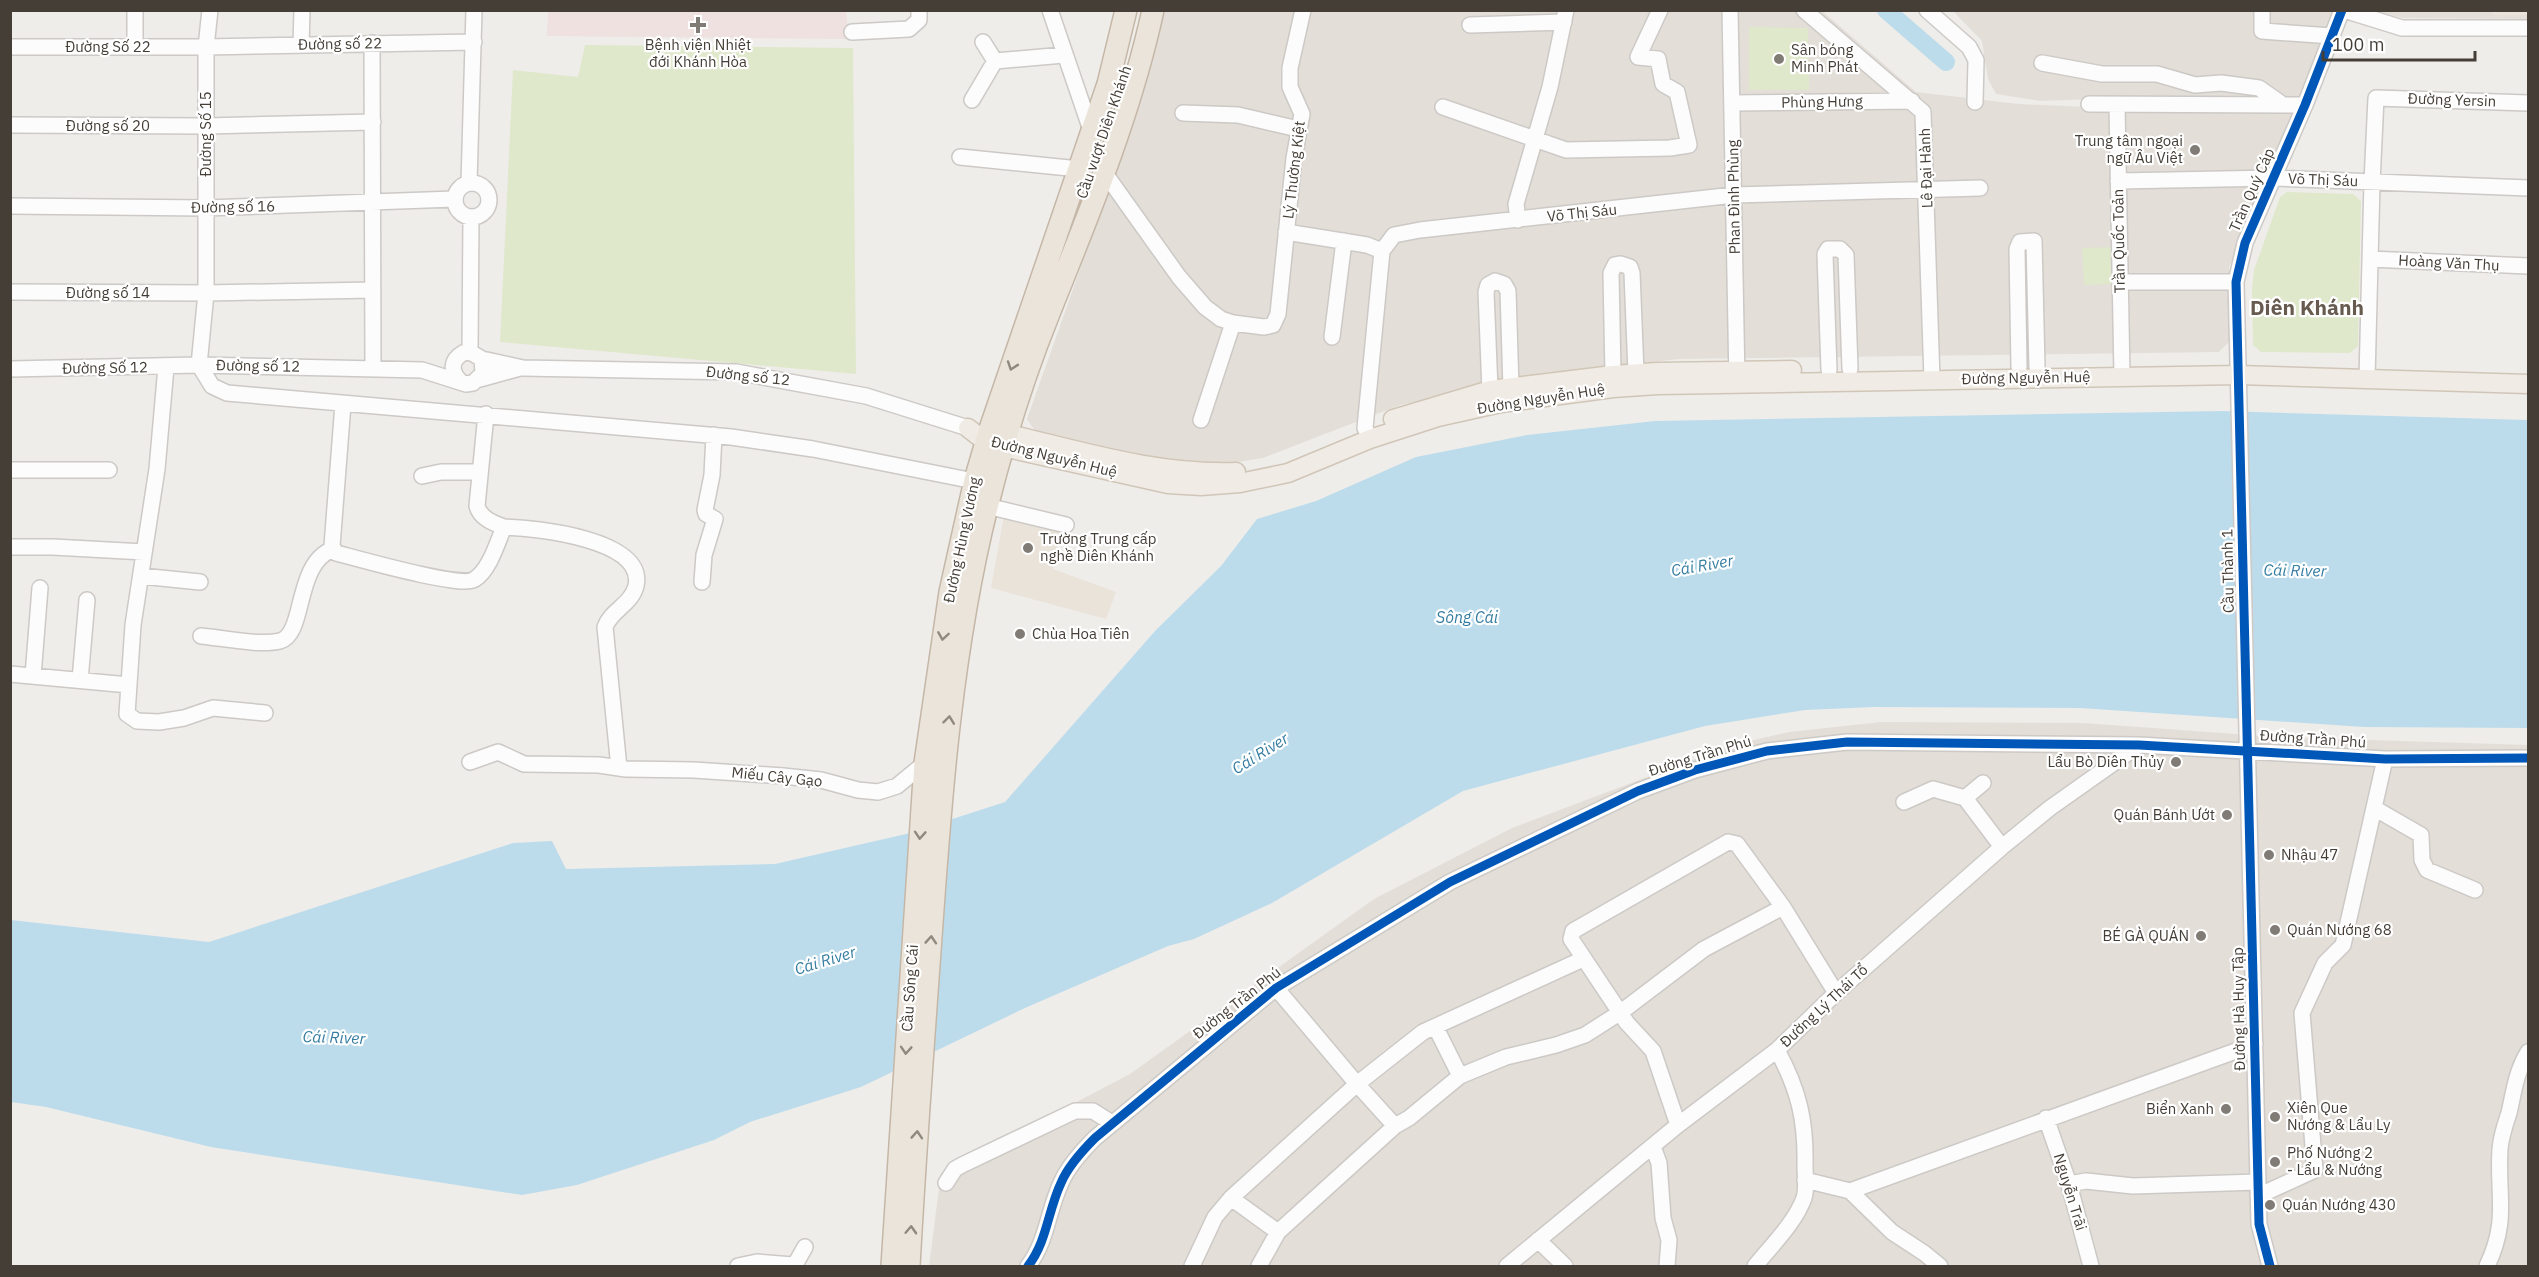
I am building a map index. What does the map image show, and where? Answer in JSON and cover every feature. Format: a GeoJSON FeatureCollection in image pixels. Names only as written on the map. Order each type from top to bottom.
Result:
{"type":"FeatureCollection","features":[{"type":"Feature","properties":{"kind":"highway"},"geometry":{"type":"LineString","coordinates":[[1039,314],[1040,279],[1108,84],[1126,10]]}},
{"type":"Feature","properties":{"kind":"highway","name":"Cầu vượt Diên Khánh"},"geometry":{"type":"LineString","coordinates":[[1039,314],[1111,116],[1140,10]]}},
{"type":"Feature","properties":{"kind":"highway"},"geometry":{"type":"LineString","coordinates":[[1039,314],[1104,172],[1137,78],[1153,10]]}},
{"type":"Feature","properties":{"kind":"highway","name":"Đường Hùng Vương"},"geometry":{"type":"LineString","coordinates":[[930,772],[950,592],[997,438],[1039,314]]}},
{"type":"Feature","properties":{"kind":"highway","name":"Đường Hùng Vương"},"geometry":{"type":"LineString","coordinates":[[930,772],[987,506],[984,483]]}},
{"type":"Feature","properties":{"kind":"highway","name":"Cầu Sông Cái"},"geometry":{"type":"LineString","coordinates":[[904,1196],[930,772]]}},
{"type":"Feature","properties":{"kind":"highway"},"geometry":{"type":"LineString","coordinates":[[892,1266],[904,1196]]}},
{"type":"Feature","properties":{"kind":"highway"},"geometry":{"type":"LineString","coordinates":[[904,1196],[909,1266]]}},
{"type":"Feature","properties":{"kind":"main road","name":"Đường Nguyễn Huệ"},"geometry":{"type":"LineString","coordinates":[[1500,394],[1612,388],[1850,369],[1932,374],[2028,367],[2238,376],[2529,371]]}},
{"type":"Feature","properties":{"kind":"main road","name":"Đường Nguyễn Huệ"},"geometry":{"type":"LineString","coordinates":[[968,428],[997,438],[1168,484],[1201,486],[1272,478],[1368,433],[1436,405],[1613,375],[1636,373],[1737,377],[2122,371]]}},
{"type":"Feature","properties":{"kind":"main road","name":"Đường Nguyễn Huệ"},"geometry":{"type":"LineString","coordinates":[[2367,373],[2529,384]]}},
{"type":"Feature","properties":{"kind":"street","name":"Đường số 22"},"geometry":{"type":"LineString","coordinates":[[135,10],[135,47]]}},
{"type":"Feature","properties":{"kind":"street","name":"Đường Số 15"},"geometry":{"type":"LineString","coordinates":[[199,365],[206,293],[206,47],[210,10]]}},
{"type":"Feature","properties":{"kind":"street"},"geometry":{"type":"LineString","coordinates":[[302,10],[302,45]]}},
{"type":"Feature","properties":{"kind":"street"},"geometry":{"type":"LineString","coordinates":[[470,183],[474,10]]}},
{"type":"Feature","properties":{"kind":"street"},"geometry":{"type":"LineString","coordinates":[[852,32],[909,29],[919,20],[919,10]]}},
{"type":"Feature","properties":{"kind":"street"},"geometry":{"type":"LineString","coordinates":[[1050,10],[1092,133]]}},
{"type":"Feature","properties":{"kind":"street","name":"Lý Thường Kiệt"},"geometry":{"type":"LineString","coordinates":[[1233,323],[1267,327],[1276,322],[1278,314],[1301,112],[1291,92],[1289,75],[1303,10]]}},
{"type":"Feature","properties":{"kind":"street"},"geometry":{"type":"LineString","coordinates":[[1443,107],[1566,150],[1670,148],[1689,145],[1677,92],[1663,84],[1658,59],[1638,57],[1660,10]]}},
{"type":"Feature","properties":{"kind":"street","name":"Phan Đình Phùng"},"geometry":{"type":"LineString","coordinates":[[1730,10],[1737,377]]}},
{"type":"Feature","properties":{"kind":"street","name":"Lê Đại Hành"},"geometry":{"type":"LineString","coordinates":[[1804,10],[1912,100],[1923,112],[1932,374]]}},
{"type":"Feature","properties":{"kind":"street"},"geometry":{"type":"LineString","coordinates":[[1927,10],[1969,47],[1976,60],[1976,102]]}},
{"type":"Feature","properties":{"kind":"street"},"geometry":{"type":"LineString","coordinates":[[2262,10],[2262,31],[2332,36]]}},
{"type":"Feature","properties":{"kind":"street"},"geometry":{"type":"LineString","coordinates":[[2343,10],[2402,28],[2529,28]]}},
{"type":"Feature","properties":{"kind":"street","name":"Trần Quý Cáp"},"geometry":{"type":"LineString","coordinates":[[2238,376],[2236,282],[2245,243],[2306,105],[2343,10]]}},
{"type":"Feature","properties":{"kind":"street"},"geometry":{"type":"LineString","coordinates":[[1470,25],[1565,16],[1550,87],[1516,204],[1518,220]]}},
{"type":"Feature","properties":{"kind":"street","name":"Đường số 22"},"geometry":{"type":"LineString","coordinates":[[206,47],[474,42]]}},
{"type":"Feature","properties":{"kind":"street"},"geometry":{"type":"LineString","coordinates":[[983,42],[995,62]]}},
{"type":"Feature","properties":{"kind":"street"},"geometry":{"type":"LineString","coordinates":[[372,43],[373,369]]}},
{"type":"Feature","properties":{"kind":"street","name":"Đường Số 22"},"geometry":{"type":"LineString","coordinates":[[10,47],[206,47]]}},
{"type":"Feature","properties":{"kind":"street"},"geometry":{"type":"LineString","coordinates":[[995,62],[1064,56]]}},
{"type":"Feature","properties":{"kind":"street"},"geometry":{"type":"LineString","coordinates":[[972,100],[995,62]]}},
{"type":"Feature","properties":{"kind":"street"},"geometry":{"type":"LineString","coordinates":[[2042,63],[2102,74],[2157,74],[2194,86],[2221,83],[2259,88],[2279,102],[2279,105]]}},
{"type":"Feature","properties":{"kind":"street","name":"Đường Yersin"},"geometry":{"type":"LineString","coordinates":[[2372,182],[2376,98],[2529,103]]}},
{"type":"Feature","properties":{"kind":"street","name":"Phùng Hưng"},"geometry":{"type":"LineString","coordinates":[[1732,103],[1912,100]]}},
{"type":"Feature","properties":{"kind":"street"},"geometry":{"type":"LineString","coordinates":[[2089,104],[2306,105]]}},
{"type":"Feature","properties":{"kind":"street","name":"Trần Quốc Toản"},"geometry":{"type":"LineString","coordinates":[[2117,105],[2122,371]]}},
{"type":"Feature","properties":{"kind":"street"},"geometry":{"type":"LineString","coordinates":[[1184,113],[1238,115],[1298,129]]}},
{"type":"Feature","properties":{"kind":"street","name":"Đường số 20"},"geometry":{"type":"LineString","coordinates":[[10,125],[206,126],[373,122]]}},
{"type":"Feature","properties":{"kind":"street"},"geometry":{"type":"LineString","coordinates":[[960,157],[1079,169]]}},
{"type":"Feature","properties":{"kind":"street"},"geometry":{"type":"LineString","coordinates":[[1104,172],[1188,288],[1205,307],[1221,319],[1233,323],[1201,420]]}},
{"type":"Feature","properties":{"kind":"street","name":"Võ Thị Sáu"},"geometry":{"type":"LineString","coordinates":[[2118,181],[2274,178],[2529,188]]}},
{"type":"Feature","properties":{"kind":"street"},"geometry":{"type":"LineString","coordinates":[[2367,373],[2372,182]]}},
{"type":"Feature","properties":{"kind":"street"},"geometry":{"type":"LineString","coordinates":[[470,183],[485,188],[489,199],[486,210],[482,214],[471,217],[457,209],[454,199],[459,188],[470,183]]}},
{"type":"Feature","properties":{"kind":"street","name":"Võ Thị Sáu"},"geometry":{"type":"LineString","coordinates":[[1382,251],[1394,235],[1420,230],[1734,195],[1980,188]]}},
{"type":"Feature","properties":{"kind":"street","name":"Đường số 16"},"geometry":{"type":"LineString","coordinates":[[10,206],[206,208],[454,199]]}},
{"type":"Feature","properties":{"kind":"street"},"geometry":{"type":"LineString","coordinates":[[471,217],[470,356],[483,373],[480,379]]}},
{"type":"Feature","properties":{"kind":"street"},"geometry":{"type":"LineString","coordinates":[[1286,232],[1375,246],[1382,251],[1368,433]]}},
{"type":"Feature","properties":{"kind":"street"},"geometry":{"type":"LineString","coordinates":[[1332,337],[1344,241]]}},
{"type":"Feature","properties":{"kind":"street"},"geometry":{"type":"LineString","coordinates":[[2034,241],[2028,367],[2017,249],[2020,242],[2034,241]]}},
{"type":"Feature","properties":{"kind":"street"},"geometry":{"type":"LineString","coordinates":[[1829,370],[1826,254],[1828,249],[1840,249],[1846,255],[1850,369]]}},
{"type":"Feature","properties":{"kind":"street","name":"Hoàng Văn Thụ"},"geometry":{"type":"LineString","coordinates":[[2370,259],[2529,266]]}},
{"type":"Feature","properties":{"kind":"street"},"geometry":{"type":"LineString","coordinates":[[1613,375],[1611,273],[1614,265],[1621,264],[1629,267],[1632,273],[1636,373]]}},
{"type":"Feature","properties":{"kind":"street"},"geometry":{"type":"LineString","coordinates":[[1494,281],[1504,284],[1508,291],[1500,394],[1486,292],[1488,285],[1494,281]]}},
{"type":"Feature","properties":{"kind":"street"},"geometry":{"type":"LineString","coordinates":[[2120,282],[2236,282]]}},
{"type":"Feature","properties":{"kind":"street","name":"Đường số 14"},"geometry":{"type":"LineString","coordinates":[[10,292],[206,293],[373,290]]}},
{"type":"Feature","properties":{"kind":"street"},"geometry":{"type":"LineString","coordinates":[[422,370],[470,356]]}},
{"type":"Feature","properties":{"kind":"street"},"geometry":{"type":"LineString","coordinates":[[460,381],[452,370],[470,356]]}},
{"type":"Feature","properties":{"kind":"street","name":"Đường số 12"},"geometry":{"type":"LineString","coordinates":[[470,356],[523,368],[736,372],[866,396],[968,428]]}},
{"type":"Feature","properties":{"kind":"street"},"geometry":{"type":"LineString","coordinates":[[199,365],[212,386],[223,392],[714,435],[813,450],[984,483]]}},
{"type":"Feature","properties":{"kind":"street","name":"Đường số 12"},"geometry":{"type":"LineString","coordinates":[[199,365],[422,370],[473,383],[480,379],[523,368]]}},
{"type":"Feature","properties":{"kind":"street","name":"Đường Số 12"},"geometry":{"type":"LineString","coordinates":[[10,369],[199,365]]}},
{"type":"Feature","properties":{"kind":"street"},"geometry":{"type":"LineString","coordinates":[[166,367],[157,469],[133,625],[127,714],[137,721],[167,722],[213,708],[265,713]]}},
{"type":"Feature","properties":{"kind":"street","name":"Cầu Thành 1"},"geometry":{"type":"LineString","coordinates":[[2238,376],[2247,750]]}},
{"type":"Feature","properties":{"kind":"street"},"geometry":{"type":"LineString","coordinates":[[343,404],[333,549],[336,553],[419,574],[471,582],[481,573],[504,527]]}},
{"type":"Feature","properties":{"kind":"street"},"geometry":{"type":"LineString","coordinates":[[486,414],[477,510],[491,522],[504,527],[537,529],[573,536],[618,552],[634,566],[636,582],[633,593],[623,607],[610,618],[605,627],[619,768]]}},
{"type":"Feature","properties":{"kind":"street"},"geometry":{"type":"LineString","coordinates":[[702,582],[704,555],[715,519],[706,514],[705,510],[712,476],[714,435]]}},
{"type":"Feature","properties":{"kind":"street"},"geometry":{"type":"LineString","coordinates":[[10,470],[109,470]]}},
{"type":"Feature","properties":{"kind":"street"},"geometry":{"type":"LineString","coordinates":[[422,476],[448,472],[479,472]]}},
{"type":"Feature","properties":{"kind":"street"},"geometry":{"type":"LineString","coordinates":[[987,506],[1066,525]]}},
{"type":"Feature","properties":{"kind":"street"},"geometry":{"type":"LineString","coordinates":[[10,547],[144,552]]}},
{"type":"Feature","properties":{"kind":"street"},"geometry":{"type":"LineString","coordinates":[[201,636],[265,642],[279,641],[288,637],[293,629],[302,594],[315,560],[333,549]]}},
{"type":"Feature","properties":{"kind":"street"},"geometry":{"type":"LineString","coordinates":[[141,576],[200,582]]}},
{"type":"Feature","properties":{"kind":"street"},"geometry":{"type":"LineString","coordinates":[[33,676],[40,588]]}},
{"type":"Feature","properties":{"kind":"street"},"geometry":{"type":"LineString","coordinates":[[80,680],[87,600]]}},
{"type":"Feature","properties":{"kind":"street"},"geometry":{"type":"LineString","coordinates":[[10,674],[129,685]]}},
{"type":"Feature","properties":{"kind":"street","name":"Đường Trần Phú"},"geometry":{"type":"LineString","coordinates":[[1028,1266],[1040,1247],[1061,1182],[1088,1145],[1276,988],[1455,879],[1638,790],[1695,770],[1767,751],[1847,742],[2139,745],[2385,759],[2529,758]]}},
{"type":"Feature","properties":{"kind":"street","name":"Đường Lý Thái Tổ"},"geometry":{"type":"LineString","coordinates":[[1507,1266],[1678,1125],[1777,1050],[1836,993],[2002,847],[2050,808],[2139,745]]}},
{"type":"Feature","properties":{"kind":"street","name":"Đường Hà Huy Tập"},"geometry":{"type":"LineString","coordinates":[[2247,750],[2259,1224],[2270,1266]]}},
{"type":"Feature","properties":{"kind":"street","name":"Miếu Cây Gạo"},"geometry":{"type":"LineString","coordinates":[[470,762],[498,752],[524,764],[591,765],[783,776],[821,780],[858,790],[878,792],[930,772]]}},
{"type":"Feature","properties":{"kind":"street"},"geometry":{"type":"LineString","coordinates":[[2069,1184],[2086,1181],[2133,1186],[2258,1189],[2315,1170],[2302,1013],[2325,963],[2343,945],[2385,759]]}},
{"type":"Feature","properties":{"kind":"street"},"geometry":{"type":"LineString","coordinates":[[1965,798],[1983,783]]}},
{"type":"Feature","properties":{"kind":"street"},"geometry":{"type":"LineString","coordinates":[[1904,802],[1934,789],[1965,798],[2002,847]]}},
{"type":"Feature","properties":{"kind":"street"},"geometry":{"type":"LineString","coordinates":[[2374,808],[2421,835],[2421,860],[2427,870],[2475,890]]}},
{"type":"Feature","properties":{"kind":"street"},"geometry":{"type":"LineString","coordinates":[[1678,1125],[1653,1051],[1627,1023],[1602,983],[1583,960],[1571,939],[1573,931],[1728,842],[1737,844],[1783,907],[1836,993]]}},
{"type":"Feature","properties":{"kind":"street"},"geometry":{"type":"LineString","coordinates":[[1259,1266],[1278,1232],[1395,1126],[1409,1118],[1460,1076],[1506,1057],[1572,1040],[1621,1012],[1704,949],[1783,907]]}},
{"type":"Feature","properties":{"kind":"street"},"geometry":{"type":"LineString","coordinates":[[1192,1266],[1215,1217],[1231,1198],[1357,1084],[1414,1038],[1583,960]]}},
{"type":"Feature","properties":{"kind":"street"},"geometry":{"type":"LineString","coordinates":[[1276,988],[1395,1126]]}},
{"type":"Feature","properties":{"kind":"street"},"geometry":{"type":"LineString","coordinates":[[1436,1028],[1460,1076]]}},
{"type":"Feature","properties":{"kind":"street"},"geometry":{"type":"LineString","coordinates":[[1850,1191],[2255,1044]]}},
{"type":"Feature","properties":{"kind":"street"},"geometry":{"type":"LineString","coordinates":[[1755,1266],[1805,1196],[1806,1133],[1802,1112],[1791,1077],[1777,1050]]}},
{"type":"Feature","properties":{"kind":"street"},"geometry":{"type":"LineString","coordinates":[[2487,1266],[2495,1250],[2501,1224],[2500,1149],[2502,1135],[2516,1077],[2529,1052]]}},
{"type":"Feature","properties":{"kind":"street"},"geometry":{"type":"LineString","coordinates":[[946,1183],[962,1165],[1075,1111],[1093,1111],[1112,1123]]}},
{"type":"Feature","properties":{"kind":"street","name":"Nguyễn Trãi"},"geometry":{"type":"LineString","coordinates":[[2046,1118],[2069,1184],[2091,1266]]}},
{"type":"Feature","properties":{"kind":"street"},"geometry":{"type":"LineString","coordinates":[[1653,1147],[1659,1163],[1664,1218],[1669,1240],[1667,1266]]}},
{"type":"Feature","properties":{"kind":"street"},"geometry":{"type":"LineString","coordinates":[[1805,1180],[1850,1191],[1892,1232],[1940,1266]]}},
{"type":"Feature","properties":{"kind":"street"},"geometry":{"type":"LineString","coordinates":[[1231,1198],[1278,1232]]}},
{"type":"Feature","properties":{"kind":"street"},"geometry":{"type":"LineString","coordinates":[[1538,1240],[1565,1266]]}},
{"type":"Feature","properties":{"kind":"street"},"geometry":{"type":"LineString","coordinates":[[738,1266],[757,1262],[793,1265],[805,1247]]}},
{"type":"Feature","properties":{"kind":"shaded area","name":"Bệnh viện Nhiệt đới Khánh Hòa"},"geometry":{"type":"Polygon","coordinates":[[[846,10],[849,39],[547,36],[548,11],[846,10]]]}},
{"type":"Feature","properties":{"kind":"shaded area"},"geometry":{"type":"Polygon","coordinates":[[[1162,11],[1822,11],[1916,92],[2018,104],[2155,110],[2246,109],[2292,113],[2229,267],[2231,340],[2219,352],[1679,359],[1545,373],[1400,405],[1263,458],[1219,465],[1159,463],[1035,431],[1027,419],[1144,89],[1162,11]]]}},
{"type":"Feature","properties":{"kind":"shaded area"},"geometry":{"type":"Polygon","coordinates":[[[1953,11],[2336,11],[2300,98],[2186,96],[2040,101],[1996,94],[1988,79],[1982,41],[1953,11]]]}},
{"type":"Feature","properties":{"kind":"shaded area"},"geometry":{"type":"Polygon","coordinates":[[[2375,11],[2528,11],[2528,19],[2403,18],[2375,11]]]}},
{"type":"Feature","properties":{"kind":"shaded area"},"geometry":{"type":"Polygon","coordinates":[[[2493,11],[2528,11],[2528,15],[2493,15],[2493,11]]]}},
{"type":"Feature","properties":{"kind":"shaded area","name":"Trường Trung cấp nghề Diên Khánh"},"geometry":{"type":"Polygon","coordinates":[[[1004,515],[1061,528],[1053,569],[1116,592],[1106,619],[991,588],[1004,515]]]}},
{"type":"Feature","properties":{"kind":"shaded area"},"geometry":{"type":"Polygon","coordinates":[[[1881,722],[2084,723],[2278,737],[2528,745],[2528,1266],[929,1266],[941,1173],[1130,1074],[1374,899],[1512,828],[1732,745],[1789,732],[1881,722]]]}},
{"type":"Feature","properties":{"kind":"green space","name":"Sân bóng Minh Phát"},"geometry":{"type":"Polygon","coordinates":[[[1749,27],[1808,28],[1809,90],[1749,90],[1749,27]]]}},
{"type":"Feature","properties":{"kind":"green space"},"geometry":{"type":"Polygon","coordinates":[[[585,45],[853,48],[856,374],[500,342],[513,70],[578,77],[585,45]]]}},
{"type":"Feature","properties":{"kind":"green space"},"geometry":{"type":"Polygon","coordinates":[[[2287,192],[2353,194],[2361,201],[2358,346],[2350,353],[2261,352],[2253,345],[2254,270],[2280,197],[2287,192]]]}},
{"type":"Feature","properties":{"kind":"green space"},"geometry":{"type":"Polygon","coordinates":[[[2115,247],[2116,284],[2084,285],[2082,248],[2115,247]]]}},
{"type":"Feature","properties":{"kind":"water","name":"Sông Cái"},"geometry":{"type":"Polygon","coordinates":[[[2221,411],[2528,420],[2528,728],[2364,727],[2080,708],[1874,707],[1805,710],[1705,726],[1463,791],[1272,903],[1194,939],[1168,946],[1025,1008],[861,1087],[750,1122],[714,1140],[577,1185],[522,1195],[211,1147],[46,1107],[11,1102],[11,920],[209,942],[513,843],[552,841],[566,869],[775,864],[906,834],[1005,802],[1155,631],[1221,566],[1257,519],[1316,501],[1416,457],[1527,435],[1655,421],[2221,411]]]}},
{"type":"Feature","properties":{"kind":"waterway"},"geometry":{"type":"LineString","coordinates":[[1886,10],[1946,62]]}},
{"type":"Feature","properties":{"kind":"cycle path"},"geometry":{"type":"LineString","coordinates":[[2270,1266],[2259,1224],[2236,282],[2245,243],[2305,105],[2342,10]]}},
{"type":"Feature","properties":{"kind":"cycle path"},"geometry":{"type":"LineString","coordinates":[[1028,1266],[1039,1247],[1061,1183],[1080,1153],[1095,1138],[1276,988],[1450,882],[1638,791],[1695,770],[1767,751],[1847,742],[2139,745],[2385,759],[2528,758]]}},
{"type":"Feature","properties":{"kind":"place","name":"Bệnh viện Nhiệt đới Khánh Hòa"},"geometry":{"type":"Point","coordinates":[698,25]}},
{"type":"Feature","properties":{"kind":"place","name":"Sân bóng Minh Phát"},"geometry":{"type":"Point","coordinates":[1779,59]}},
{"type":"Feature","properties":{"kind":"place","name":"Trung tâm ngoại ngữ Âu Việt"},"geometry":{"type":"Point","coordinates":[2195,150]}},
{"type":"Feature","properties":{"kind":"place","name":"Trường Trung cấp nghề Diên Khánh"},"geometry":{"type":"Point","coordinates":[1028,548]}},
{"type":"Feature","properties":{"kind":"place","name":"Chùa Hoa Tiên"},"geometry":{"type":"Point","coordinates":[1020,634]}},
{"type":"Feature","properties":{"kind":"place","name":"Lẩu Bò Diên Thủy"},"geometry":{"type":"Point","coordinates":[2176,762]}},
{"type":"Feature","properties":{"kind":"place","name":"Quán Bánh Ướt"},"geometry":{"type":"Point","coordinates":[2227,815]}},
{"type":"Feature","properties":{"kind":"place","name":"Nhậu 47"},"geometry":{"type":"Point","coordinates":[2269,855]}},
{"type":"Feature","properties":{"kind":"place","name":"Quán Nướng 68"},"geometry":{"type":"Point","coordinates":[2275,930]}},
{"type":"Feature","properties":{"kind":"place","name":"BÉ GÀ QUÁN"},"geometry":{"type":"Point","coordinates":[2201,936]}},
{"type":"Feature","properties":{"kind":"place","name":"Biển Xanh"},"geometry":{"type":"Point","coordinates":[2226,1109]}},
{"type":"Feature","properties":{"kind":"place","name":"Xiên Que Nướng & Lẩu Ly"},"geometry":{"type":"Point","coordinates":[2275,1117]}},
{"type":"Feature","properties":{"kind":"place","name":"Phố Nướng 2 - Lẩu & Nướng"},"geometry":{"type":"Point","coordinates":[2275,1162]}},
{"type":"Feature","properties":{"kind":"place","name":"Quán Nướng 430"},"geometry":{"type":"Point","coordinates":[2270,1205]}},
{"type":"Feature","properties":{"kind":"district","name":"Diên Khánh"},"geometry":{"type":"Point","coordinates":[2307,308]}},
{"type":"Feature","properties":{"kind":"water label","name":"Cái River"},"geometry":{"type":"Point","coordinates":[1702,565]}},
{"type":"Feature","properties":{"kind":"water label","name":"Cái River"},"geometry":{"type":"Point","coordinates":[2295,570]}},
{"type":"Feature","properties":{"kind":"water label","name":"Cái River"},"geometry":{"type":"Point","coordinates":[1260,753]}},
{"type":"Feature","properties":{"kind":"water label","name":"Cái River"},"geometry":{"type":"Point","coordinates":[825,960]}},
{"type":"Feature","properties":{"kind":"water label","name":"Cái River"},"geometry":{"type":"Point","coordinates":[334,1037]}}]}
